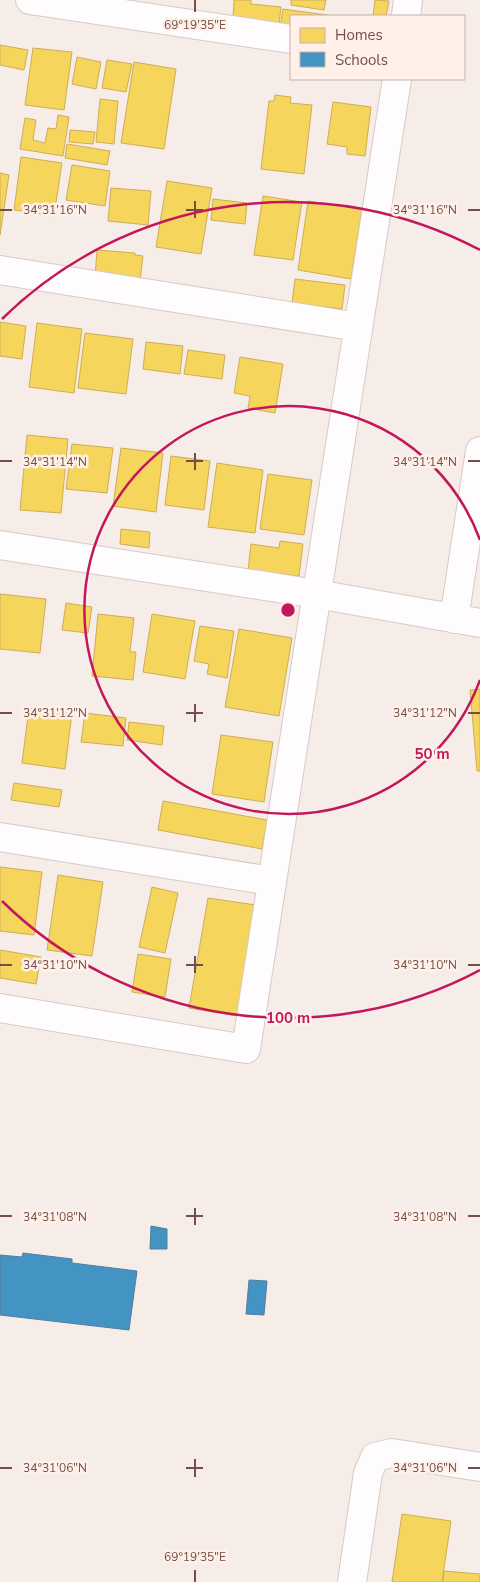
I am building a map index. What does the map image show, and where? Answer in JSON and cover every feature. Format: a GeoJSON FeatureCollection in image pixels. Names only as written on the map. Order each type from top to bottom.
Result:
{"type":"FeatureCollection","features":[{"type":"Feature","properties":{"kind":"street"},"geometry":{"type":"LineString","coordinates":[[30,0],[290,39]]}},
{"type":"Feature","properties":{"kind":"street"},"geometry":{"type":"LineString","coordinates":[[406,15],[408,0]]}},
{"type":"Feature","properties":{"kind":"street"},"geometry":{"type":"LineString","coordinates":[[0,1008],[246,1049],[397,80]]}},
{"type":"Feature","properties":{"kind":"street"},"geometry":{"type":"LineString","coordinates":[[0,270],[358,326]]}},
{"type":"Feature","properties":{"kind":"street"},"geometry":{"type":"LineString","coordinates":[[0,545],[317,594],[467,621],[480,451]]}},
{"type":"Feature","properties":{"kind":"street"},"geometry":{"type":"LineString","coordinates":[[0,837],[271,881]]}},
{"type":"Feature","properties":{"kind":"street"},"geometry":{"type":"LineString","coordinates":[[352,1582],[368,1473],[375,1457],[392,1453],[480,1468]]}},
{"type":"Feature","properties":{"kind":"building: Homes"},"geometry":{"type":"Polygon","coordinates":[[[234,0],[251,0],[251,4],[281,7],[279,24],[233,20],[234,0]]]}},
{"type":"Feature","properties":{"kind":"building: Homes"},"geometry":{"type":"Polygon","coordinates":[[[291,0],[326,0],[324,10],[291,5],[291,0]]]}},
{"type":"Feature","properties":{"kind":"building: Homes"},"geometry":{"type":"Polygon","coordinates":[[[375,0],[389,1],[386,15],[373,15],[375,0]]]}},
{"type":"Feature","properties":{"kind":"building: Homes"},"geometry":{"type":"Polygon","coordinates":[[[283,9],[327,15],[290,15],[290,35],[279,33],[283,9]]]}},
{"type":"Feature","properties":{"kind":"building: Homes"},"geometry":{"type":"Polygon","coordinates":[[[0,45],[28,50],[24,70],[0,65],[0,45]]]}},
{"type":"Feature","properties":{"kind":"building: Homes"},"geometry":{"type":"Polygon","coordinates":[[[33,48],[72,52],[64,110],[25,105],[33,48]]]}},
{"type":"Feature","properties":{"kind":"building: Homes"},"geometry":{"type":"Polygon","coordinates":[[[77,57],[101,62],[96,89],[72,84],[77,57]]]}},
{"type":"Feature","properties":{"kind":"building: Homes"},"geometry":{"type":"Polygon","coordinates":[[[107,60],[132,64],[126,92],[102,88],[107,60]]]}},
{"type":"Feature","properties":{"kind":"building: Homes"},"geometry":{"type":"Polygon","coordinates":[[[134,62],[176,69],[164,149],[121,143],[134,62]]]}},
{"type":"Feature","properties":{"kind":"building: Homes"},"geometry":{"type":"Polygon","coordinates":[[[275,95],[291,97],[290,103],[312,105],[304,174],[261,169],[269,101],[274,101],[275,95]]]}},
{"type":"Feature","properties":{"kind":"building: Homes"},"geometry":{"type":"Polygon","coordinates":[[[100,99],[118,101],[114,144],[96,142],[100,99]]]}},
{"type":"Feature","properties":{"kind":"building: Homes"},"geometry":{"type":"Polygon","coordinates":[[[333,102],[371,107],[365,156],[347,154],[347,147],[327,144],[333,102]]]}},
{"type":"Feature","properties":{"kind":"building: Homes"},"geometry":{"type":"Polygon","coordinates":[[[58,115],[69,117],[63,156],[20,149],[25,118],[36,120],[33,140],[45,143],[48,128],[56,129],[58,115]]]}},
{"type":"Feature","properties":{"kind":"building: Homes"},"geometry":{"type":"Polygon","coordinates":[[[70,130],[95,132],[93,144],[69,142],[70,130]]]}},
{"type":"Feature","properties":{"kind":"building: Homes"},"geometry":{"type":"Polygon","coordinates":[[[67,144],[110,151],[107,165],[65,158],[67,144]]]}},
{"type":"Feature","properties":{"kind":"building: Homes"},"geometry":{"type":"Polygon","coordinates":[[[21,157],[62,163],[54,216],[14,210],[21,157]]]}},
{"type":"Feature","properties":{"kind":"building: Homes"},"geometry":{"type":"Polygon","coordinates":[[[72,165],[110,171],[105,206],[66,200],[72,165]]]}},
{"type":"Feature","properties":{"kind":"building: Homes"},"geometry":{"type":"Polygon","coordinates":[[[0,173],[9,175],[0,235],[0,173]]]}},
{"type":"Feature","properties":{"kind":"building: Homes"},"geometry":{"type":"Polygon","coordinates":[[[167,181],[212,188],[201,254],[156,247],[167,181]]]}},
{"type":"Feature","properties":{"kind":"building: Homes"},"geometry":{"type":"Polygon","coordinates":[[[111,188],[151,191],[148,225],[108,221],[111,188]]]}},
{"type":"Feature","properties":{"kind":"building: Homes"},"geometry":{"type":"Polygon","coordinates":[[[263,196],[302,202],[293,260],[254,255],[263,196]]]}},
{"type":"Feature","properties":{"kind":"building: Homes"},"geometry":{"type":"Polygon","coordinates":[[[213,199],[247,203],[245,224],[211,220],[213,199]]]}},
{"type":"Feature","properties":{"kind":"building: Homes"},"geometry":{"type":"Polygon","coordinates":[[[308,201],[362,209],[351,279],[298,270],[308,201]]]}},
{"type":"Feature","properties":{"kind":"building: Homes"},"geometry":{"type":"Polygon","coordinates":[[[97,250],[135,253],[135,255],[143,256],[140,281],[95,277],[97,250]]]}},
{"type":"Feature","properties":{"kind":"building: Homes"},"geometry":{"type":"Polygon","coordinates":[[[295,279],[345,285],[342,309],[292,303],[295,279]]]}},
{"type":"Feature","properties":{"kind":"building: Homes"},"geometry":{"type":"Polygon","coordinates":[[[0,322],[26,326],[22,359],[0,356],[0,322]]]}},
{"type":"Feature","properties":{"kind":"building: Homes"},"geometry":{"type":"Polygon","coordinates":[[[37,323],[82,329],[74,393],[29,387],[37,323]]]}},
{"type":"Feature","properties":{"kind":"building: Homes"},"geometry":{"type":"Polygon","coordinates":[[[85,333],[133,339],[126,394],[78,388],[85,333]]]}},
{"type":"Feature","properties":{"kind":"building: Homes"},"geometry":{"type":"Polygon","coordinates":[[[146,342],[183,346],[180,374],[143,369],[146,342]]]}},
{"type":"Feature","properties":{"kind":"building: Homes"},"geometry":{"type":"Polygon","coordinates":[[[188,350],[225,355],[222,379],[184,374],[188,350]]]}},
{"type":"Feature","properties":{"kind":"building: Homes"},"geometry":{"type":"Polygon","coordinates":[[[240,357],[283,364],[275,413],[248,408],[250,396],[234,393],[240,357]]]}},
{"type":"Feature","properties":{"kind":"building: Homes"},"geometry":{"type":"Polygon","coordinates":[[[27,435],[68,439],[61,513],[20,510],[27,435]]]}},
{"type":"Feature","properties":{"kind":"building: Homes"},"geometry":{"type":"Polygon","coordinates":[[[72,444],[113,448],[107,493],[66,489],[72,444]]]}},
{"type":"Feature","properties":{"kind":"building: Homes"},"geometry":{"type":"Polygon","coordinates":[[[121,448],[163,453],[156,512],[113,506],[121,448]]]}},
{"type":"Feature","properties":{"kind":"building: Homes"},"geometry":{"type":"Polygon","coordinates":[[[171,456],[210,461],[204,510],[165,505],[171,456]]]}},
{"type":"Feature","properties":{"kind":"building: Homes"},"geometry":{"type":"Polygon","coordinates":[[[217,463],[263,470],[255,533],[208,527],[217,463]]]}},
{"type":"Feature","properties":{"kind":"building: Homes"},"geometry":{"type":"Polygon","coordinates":[[[268,474],[312,480],[304,535],[260,529],[268,474]]]}},
{"type":"Feature","properties":{"kind":"building: Homes"},"geometry":{"type":"Polygon","coordinates":[[[121,529],[150,532],[149,548],[120,544],[121,529]]]}},
{"type":"Feature","properties":{"kind":"building: Homes"},"geometry":{"type":"Polygon","coordinates":[[[280,541],[303,544],[299,576],[248,570],[251,544],[279,548],[280,541]]]}},
{"type":"Feature","properties":{"kind":"building: Homes"},"geometry":{"type":"Polygon","coordinates":[[[0,594],[46,599],[40,653],[0,649],[0,594]]]}},
{"type":"Feature","properties":{"kind":"building: Homes"},"geometry":{"type":"Polygon","coordinates":[[[66,603],[92,607],[88,633],[62,630],[66,603]]]}},
{"type":"Feature","properties":{"kind":"building: Homes"},"geometry":{"type":"Polygon","coordinates":[[[98,614],[134,618],[130,652],[136,652],[133,680],[92,676],[98,614]]]}},
{"type":"Feature","properties":{"kind":"building: Homes"},"geometry":{"type":"Polygon","coordinates":[[[152,614],[195,621],[185,679],[143,672],[152,614]]]}},
{"type":"Feature","properties":{"kind":"building: Homes"},"geometry":{"type":"Polygon","coordinates":[[[200,626],[234,631],[227,678],[207,674],[209,664],[194,661],[200,626]]]}},
{"type":"Feature","properties":{"kind":"building: Homes"},"geometry":{"type":"Polygon","coordinates":[[[239,629],[292,638],[279,716],[225,707],[239,629]]]}},
{"type":"Feature","properties":{"kind":"building: Homes"},"geometry":{"type":"Polygon","coordinates":[[[480,689],[480,771],[477,771],[470,690],[480,689]]]}},
{"type":"Feature","properties":{"kind":"building: Homes"},"geometry":{"type":"Polygon","coordinates":[[[29,708],[72,713],[65,769],[22,763],[29,708]]]}},
{"type":"Feature","properties":{"kind":"building: Homes"},"geometry":{"type":"Polygon","coordinates":[[[85,713],[126,718],[123,746],[81,742],[85,713]]]}},
{"type":"Feature","properties":{"kind":"building: Homes"},"geometry":{"type":"Polygon","coordinates":[[[129,722],[164,726],[162,745],[127,740],[129,722]]]}},
{"type":"Feature","properties":{"kind":"building: Homes"},"geometry":{"type":"Polygon","coordinates":[[[221,735],[273,742],[264,802],[212,794],[221,735]]]}},
{"type":"Feature","properties":{"kind":"building: Homes"},"geometry":{"type":"Polygon","coordinates":[[[14,783],[62,790],[59,807],[11,800],[14,783]]]}},
{"type":"Feature","properties":{"kind":"building: Homes"},"geometry":{"type":"Polygon","coordinates":[[[163,801],[267,820],[262,849],[158,830],[163,801]]]}},
{"type":"Feature","properties":{"kind":"building: Homes"},"geometry":{"type":"Polygon","coordinates":[[[0,867],[42,872],[34,935],[0,931],[0,867]]]}},
{"type":"Feature","properties":{"kind":"building: Homes"},"geometry":{"type":"Polygon","coordinates":[[[58,875],[103,882],[92,956],[47,950],[58,875]]]}},
{"type":"Feature","properties":{"kind":"building: Homes"},"geometry":{"type":"Polygon","coordinates":[[[152,887],[178,893],[165,953],[139,947],[152,887]]]}},
{"type":"Feature","properties":{"kind":"building: Homes"},"geometry":{"type":"Polygon","coordinates":[[[208,898],[256,905],[237,1016],[189,1008],[208,898]]]}},
{"type":"Feature","properties":{"kind":"building: Homes"},"geometry":{"type":"Polygon","coordinates":[[[0,950],[41,957],[36,984],[0,978],[0,950]]]}},
{"type":"Feature","properties":{"kind":"building: Homes"},"geometry":{"type":"Polygon","coordinates":[[[138,954],[171,959],[165,997],[132,992],[138,954]]]}},
{"type":"Feature","properties":{"kind":"building: Homes"},"geometry":{"type":"Polygon","coordinates":[[[402,1514],[451,1521],[442,1582],[392,1582],[402,1514]]]}},
{"type":"Feature","properties":{"kind":"building: Homes"},"geometry":{"type":"Polygon","coordinates":[[[444,1571],[480,1574],[480,1582],[443,1582],[444,1571]]]}},
{"type":"Feature","properties":{"kind":"building: Schools"},"geometry":{"type":"Polygon","coordinates":[[[151,1226],[167,1229],[167,1249],[150,1249],[151,1226]]]}},
{"type":"Feature","properties":{"kind":"building: Schools"},"geometry":{"type":"Polygon","coordinates":[[[23,1253],[72,1259],[72,1263],[137,1271],[129,1330],[0,1315],[0,1255],[22,1257],[23,1253]]]}},
{"type":"Feature","properties":{"kind":"building: Schools"},"geometry":{"type":"Polygon","coordinates":[[[249,1280],[267,1281],[264,1315],[246,1314],[249,1280]]]}}]}
